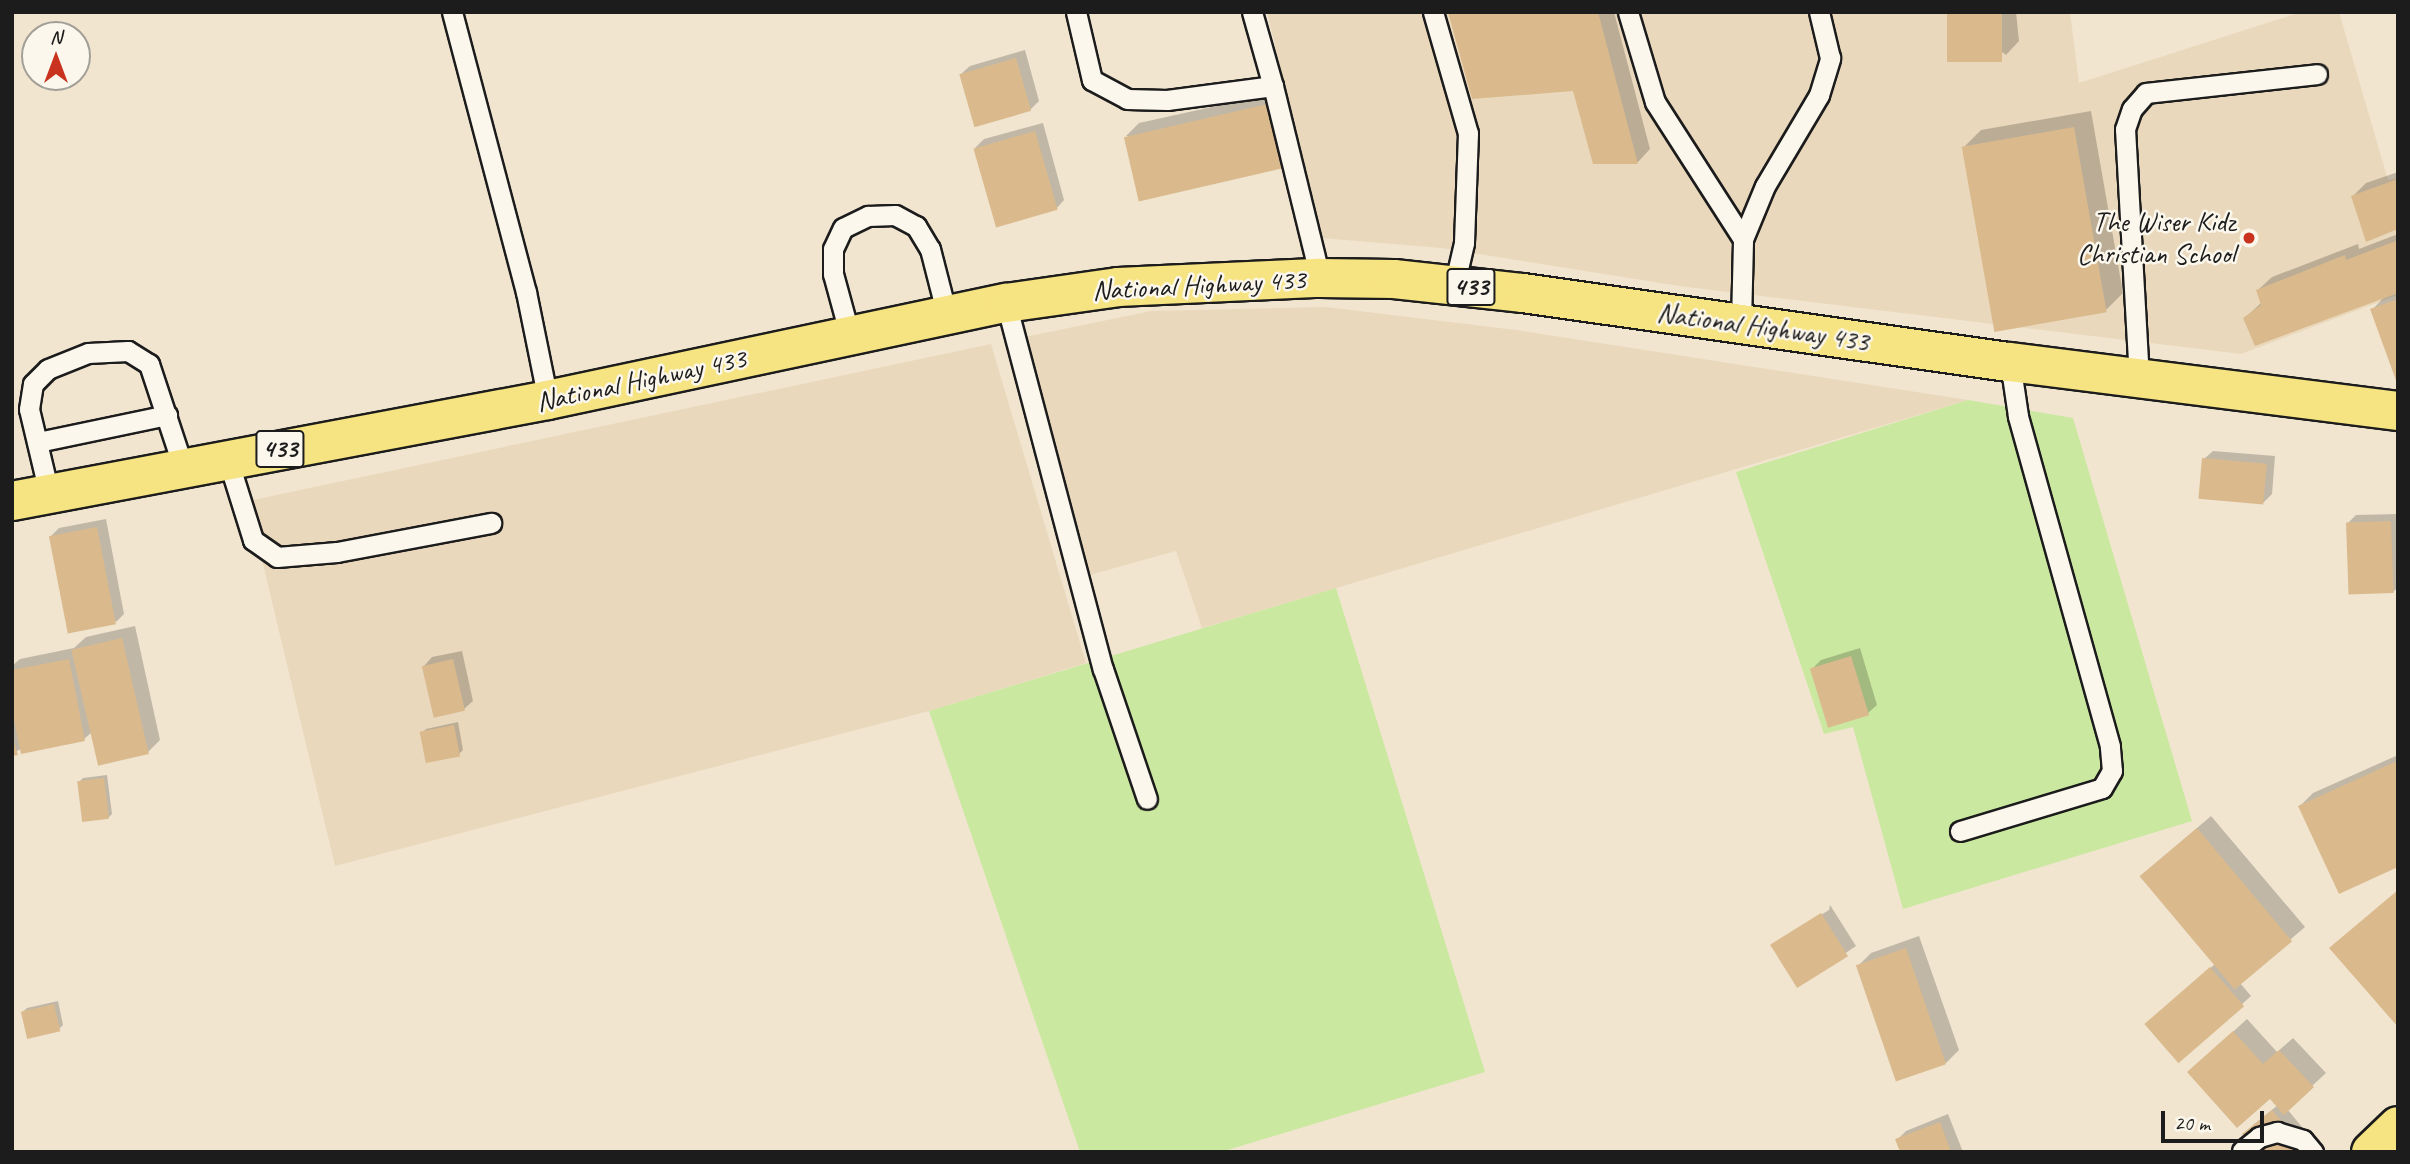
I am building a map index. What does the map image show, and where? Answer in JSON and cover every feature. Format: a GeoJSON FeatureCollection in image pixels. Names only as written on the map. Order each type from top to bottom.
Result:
{"type":"FeatureCollection","features":[{"type":"Feature","properties":{"kind":"main road","name":"National Highway 433"},"geometry":{"type":"LineString","coordinates":[[12,501],[548,400],[1006,303],[1118,287],[1320,278],[1394,279],[1454,286],[2138,379],[2398,411]]}},
{"type":"Feature","properties":{"kind":"main road"},"geometry":{"type":"LineString","coordinates":[[2371,1152],[2398,1126]]}},
{"type":"Feature","properties":{"kind":"lane"},"geometry":{"type":"LineString","coordinates":[[452,12],[526,292],[548,400]]}},
{"type":"Feature","properties":{"kind":"lane"},"geometry":{"type":"LineString","coordinates":[[1076,12],[1092,80],[1127,99],[1167,100],[1273,86]]}},
{"type":"Feature","properties":{"kind":"lane"},"geometry":{"type":"LineString","coordinates":[[1252,12],[1320,278]]}},
{"type":"Feature","properties":{"kind":"lane"},"geometry":{"type":"LineString","coordinates":[[1433,12],[1468,133],[1464,243],[1454,286]]}},
{"type":"Feature","properties":{"kind":"lane"},"geometry":{"type":"LineString","coordinates":[[1628,12],[1654,102],[1743,239]]}},
{"type":"Feature","properties":{"kind":"lane"},"geometry":{"type":"LineString","coordinates":[[1741,323],[1743,239],[1765,186],[1819,95],[1830,58],[1819,12]]}},
{"type":"Feature","properties":{"kind":"lane"},"geometry":{"type":"LineString","coordinates":[[2138,379],[2125,130],[2132,109],[2146,93],[2317,75]]}},
{"type":"Feature","properties":{"kind":"lane"},"geometry":{"type":"LineString","coordinates":[[850,336],[833,274],[833,249],[843,228],[868,216],[895,215],[916,226],[930,249],[947,315]]}},
{"type":"Feature","properties":{"kind":"lane"},"geometry":{"type":"LineString","coordinates":[[1006,303],[1103,669],[1147,799]]}},
{"type":"Feature","properties":{"kind":"lane"},"geometry":{"type":"LineString","coordinates":[[49,493],[29,409],[33,384],[48,369],[89,353],[128,351],[149,364],[183,467]]}},
{"type":"Feature","properties":{"kind":"lane"},"geometry":{"type":"LineString","coordinates":[[1960,831],[2102,788],[2112,771],[2110,746],[2018,415],[2010,362]]}},
{"type":"Feature","properties":{"kind":"lane"},"geometry":{"type":"LineString","coordinates":[[38,442],[167,415]]}},
{"type":"Feature","properties":{"kind":"lane"},"geometry":{"type":"LineString","coordinates":[[228,460],[253,540],[277,557],[337,552],[491,523]]}},
{"type":"Feature","properties":{"kind":"lane"},"geometry":{"type":"LineString","coordinates":[[2242,1151],[2259,1137],[2277,1132],[2303,1140],[2313,1152]]}},
{"type":"Feature","properties":{"kind":"shaded area"},"geometry":{"type":"Polygon","coordinates":[[[1267,12],[2070,12],[2079,83],[2301,12],[2339,12],[2388,180],[2398,178],[2398,295],[2241,354],[1679,286],[1441,248],[1321,238],[1267,12]]]}},
{"type":"Feature","properties":{"kind":"shaded area"},"geometry":{"type":"Polygon","coordinates":[[[1326,307],[1516,330],[1968,400],[1202,628],[1176,551],[1086,576],[1025,337],[1151,311],[1326,307]]]}},
{"type":"Feature","properties":{"kind":"shaded area"},"geometry":{"type":"Polygon","coordinates":[[[991,344],[1086,663],[929,711],[335,866],[248,501],[991,344]]]}},
{"type":"Feature","properties":{"kind":"green space"},"geometry":{"type":"Polygon","coordinates":[[[1968,400],[2073,418],[2192,821],[1903,909],[1853,727],[1824,734],[1736,472],[1968,400]]]}},
{"type":"Feature","properties":{"kind":"green space"},"geometry":{"type":"Polygon","coordinates":[[[1336,588],[1485,1072],[1221,1152],[1080,1152],[929,711],[1336,588]]]}},
{"type":"Feature","properties":{"kind":"building"},"geometry":{"type":"Polygon","coordinates":[[[1448,12],[1598,12],[1638,164],[1593,164],[1573,91],[1472,99],[1448,12]]]}},
{"type":"Feature","properties":{"kind":"building"},"geometry":{"type":"Polygon","coordinates":[[[1947,12],[2002,12],[2002,62],[1947,62],[1947,12]]]}},
{"type":"Feature","properties":{"kind":"building"},"geometry":{"type":"Polygon","coordinates":[[[1016,58],[1031,111],[974,127],[959,74],[1016,58]]]}},
{"type":"Feature","properties":{"kind":"building"},"geometry":{"type":"Polygon","coordinates":[[[1272,103],[1287,167],[1139,202],[1124,137],[1272,103]]]}},
{"type":"Feature","properties":{"kind":"building"},"geometry":{"type":"Polygon","coordinates":[[[2074,127],[2107,312],[1994,332],[1962,147],[2074,127]]]}},
{"type":"Feature","properties":{"kind":"building"},"geometry":{"type":"Polygon","coordinates":[[[1035,131],[1058,210],[996,227],[973,149],[1035,131]]]}},
{"type":"Feature","properties":{"kind":"building"},"geometry":{"type":"Polygon","coordinates":[[[2398,179],[2398,229],[2366,242],[2351,196],[2398,179]]]}},
{"type":"Feature","properties":{"kind":"building"},"geometry":{"type":"Polygon","coordinates":[[[2396,241],[2398,293],[2255,346],[2243,318],[2261,305],[2256,290],[2345,255],[2346,260],[2396,241]]]}},
{"type":"Feature","properties":{"kind":"building"},"geometry":{"type":"Polygon","coordinates":[[[2398,299],[2398,383],[2397,383],[2370,309],[2398,299]]]}},
{"type":"Feature","properties":{"kind":"building"},"geometry":{"type":"Polygon","coordinates":[[[2202,458],[2267,464],[2263,505],[2198,499],[2202,458]]]}},
{"type":"Feature","properties":{"kind":"building"},"geometry":{"type":"Polygon","coordinates":[[[2391,521],[2394,593],[2349,595],[2346,523],[2391,521]]]}},
{"type":"Feature","properties":{"kind":"building"},"geometry":{"type":"Polygon","coordinates":[[[97,527],[116,624],[68,634],[49,536],[97,527]]]}},
{"type":"Feature","properties":{"kind":"building"},"geometry":{"type":"Polygon","coordinates":[[[122,638],[149,754],[98,766],[71,650],[122,638]]]}},
{"type":"Feature","properties":{"kind":"building"},"geometry":{"type":"Polygon","coordinates":[[[1851,656],[1869,715],[1828,728],[1810,669],[1851,656]]]}},
{"type":"Feature","properties":{"kind":"building"},"geometry":{"type":"Polygon","coordinates":[[[69,659],[85,741],[21,754],[12,710],[12,670],[69,659]]]}},
{"type":"Feature","properties":{"kind":"building"},"geometry":{"type":"Polygon","coordinates":[[[453,659],[465,711],[434,718],[422,666],[453,659]]]}},
{"type":"Feature","properties":{"kind":"building"},"geometry":{"type":"Polygon","coordinates":[[[454,725],[460,756],[426,763],[420,732],[454,725]]]}},
{"type":"Feature","properties":{"kind":"building"},"geometry":{"type":"Polygon","coordinates":[[[12,736],[18,755],[12,756],[12,736]]]}},
{"type":"Feature","properties":{"kind":"building"},"geometry":{"type":"Polygon","coordinates":[[[2397,761],[2398,867],[2339,894],[2298,806],[2397,761]]]}},
{"type":"Feature","properties":{"kind":"building"},"geometry":{"type":"Polygon","coordinates":[[[104,778],[109,819],[82,822],[77,781],[104,778]]]}},
{"type":"Feature","properties":{"kind":"building"},"geometry":{"type":"Polygon","coordinates":[[[2197,828],[2292,941],[2235,990],[2140,876],[2197,828]]]}},
{"type":"Feature","properties":{"kind":"building"},"geometry":{"type":"Polygon","coordinates":[[[2398,890],[2398,1027],[2329,948],[2398,890]]]}},
{"type":"Feature","properties":{"kind":"building"},"geometry":{"type":"Polygon","coordinates":[[[1821,913],[1848,956],[1797,988],[1770,945],[1821,913]]]}},
{"type":"Feature","properties":{"kind":"building"},"geometry":{"type":"Polygon","coordinates":[[[1906,948],[1946,1064],[1896,1082],[1856,965],[1906,948]]]}},
{"type":"Feature","properties":{"kind":"building"},"geometry":{"type":"Polygon","coordinates":[[[2210,967],[2244,1006],[2178,1063],[2144,1024],[2210,967]]]}},
{"type":"Feature","properties":{"kind":"building"},"geometry":{"type":"Polygon","coordinates":[[[54,1004],[60,1031],[27,1039],[21,1012],[54,1004]]]}},
{"type":"Feature","properties":{"kind":"building"},"geometry":{"type":"Polygon","coordinates":[[[2233,1031],[2263,1064],[2279,1050],[2314,1087],[2284,1115],[2270,1099],[2237,1128],[2187,1072],[2233,1031]]]}},
{"type":"Feature","properties":{"kind":"building"},"geometry":{"type":"Polygon","coordinates":[[[2272,1110],[2305,1149],[2301,1152],[2258,1152],[2242,1134],[2272,1110]]]}},
{"type":"Feature","properties":{"kind":"building"},"geometry":{"type":"Polygon","coordinates":[[[1940,1122],[1951,1152],[1900,1152],[1895,1139],[1940,1122]]]}},
{"type":"Feature","properties":{"kind":"place","name":"The Wiser Kidz Christian School"},"geometry":{"type":"Point","coordinates":[2249,238]}}]}
